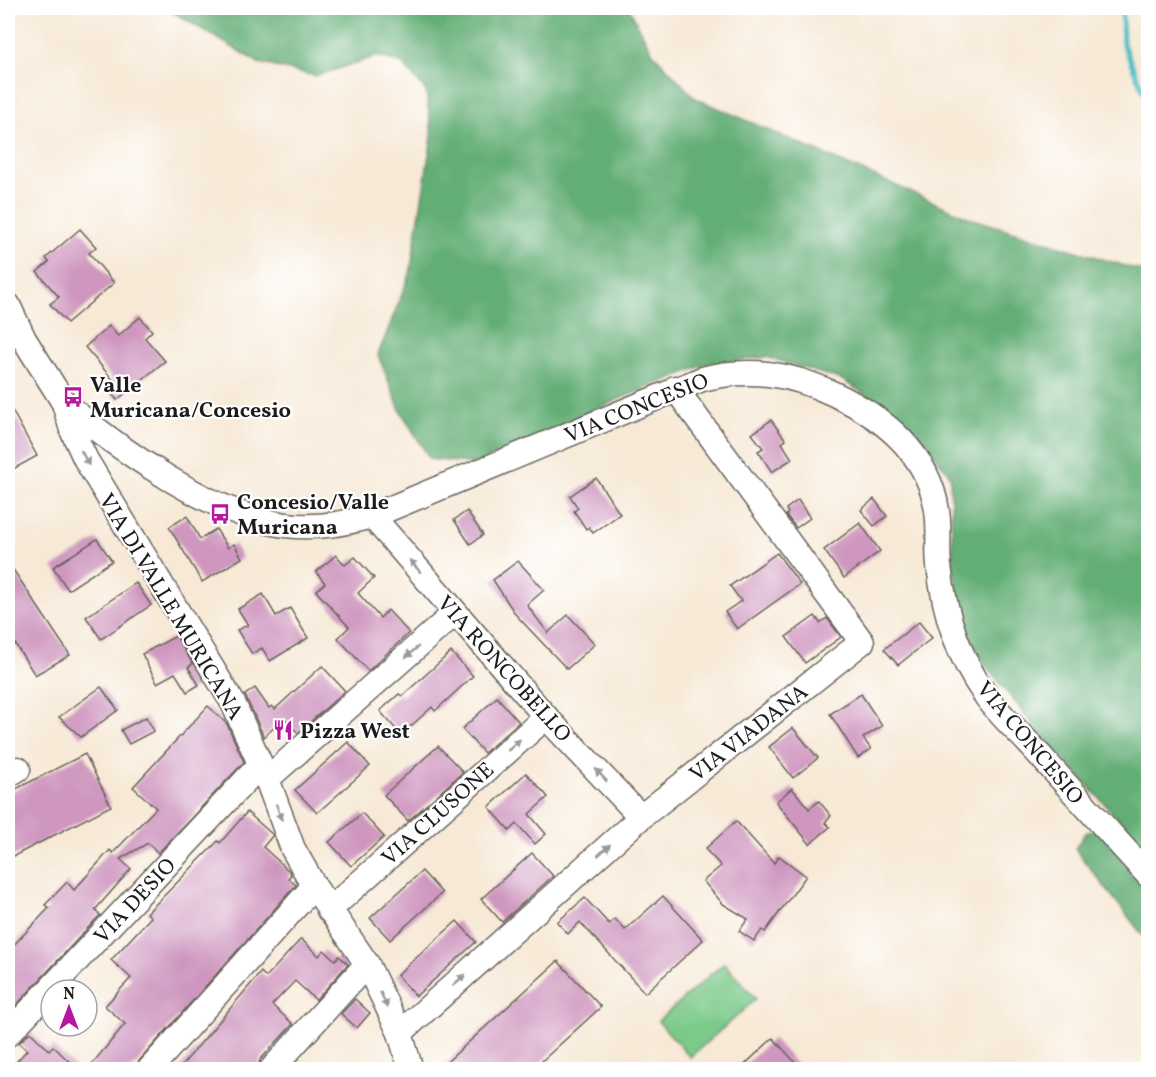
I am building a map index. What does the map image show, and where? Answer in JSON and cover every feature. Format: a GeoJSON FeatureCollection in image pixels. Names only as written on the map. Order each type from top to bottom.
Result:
{"type":"FeatureCollection","features":[{"type":"Feature","properties":{"kind":"street","name":"VIA DI VALLE MURICANA"},"geometry":{"type":"LineString","coordinates":[[8,305],[24,339],[64,403],[72,430],[86,460],[233,703],[264,772],[293,849],[329,910],[367,964],[400,1033],[411,1070]]}},
{"type":"Feature","properties":{"kind":"street","name":"VIA CONCESIO"},"geometry":{"type":"LineString","coordinates":[[64,403],[115,444],[145,464],[205,496],[247,515],[278,524],[302,526],[344,523],[372,516],[675,388],[736,371],[755,371],[787,377],[824,389],[880,421],[905,443],[924,470],[933,491],[938,517],[939,565],[946,609],[960,647],[984,693],[1149,875]]}},
{"type":"Feature","properties":{"kind":"street","name":"VIA VIADANA"},"geometry":{"type":"LineString","coordinates":[[400,1033],[641,817],[862,642],[675,388]]}},
{"type":"Feature","properties":{"kind":"street","name":"VIA RONCOBELLO"},"geometry":{"type":"LineString","coordinates":[[372,516],[546,717],[641,817]]}},
{"type":"Feature","properties":{"kind":"street","name":"VIA DESIO"},"geometry":{"type":"LineString","coordinates":[[8,1034],[264,772],[455,613]]}},
{"type":"Feature","properties":{"kind":"street","name":"VIA CLUSONE"},"geometry":{"type":"LineString","coordinates":[[329,910],[546,717]]}},
{"type":"Feature","properties":{"kind":"street"},"geometry":{"type":"LineString","coordinates":[[149,1070],[314,886]]}},
{"type":"Feature","properties":{"kind":"street"},"geometry":{"type":"LineString","coordinates":[[271,1070],[367,964]]}},
{"type":"Feature","properties":{"kind":"green space"},"geometry":{"type":"Polygon","coordinates":[[[166,8],[629,8],[652,52],[695,98],[970,218],[1148,273],[1148,851],[1044,738],[986,666],[962,621],[953,565],[950,475],[911,425],[843,380],[767,357],[707,364],[626,396],[477,464],[430,459],[400,410],[378,355],[410,274],[432,136],[426,91],[403,64],[378,56],[315,76],[259,63],[166,8]]]}},
{"type":"Feature","properties":{"kind":"green space"},"geometry":{"type":"Polygon","coordinates":[[[1098,828],[1148,887],[1148,942],[1075,849],[1085,833],[1098,828]]]}},
{"type":"Feature","properties":{"kind":"green space"},"geometry":{"type":"Polygon","coordinates":[[[724,963],[756,999],[690,1057],[658,1021],[724,963]]]}},
{"type":"Feature","properties":{"kind":"building"},"geometry":{"type":"Polygon","coordinates":[[[80,229],[96,247],[89,253],[114,283],[67,323],[50,304],[59,297],[37,272],[49,262],[46,258],[80,229]]]}},
{"type":"Feature","properties":{"kind":"building"},"geometry":{"type":"Polygon","coordinates":[[[140,317],[152,331],[145,338],[165,361],[117,400],[106,388],[114,381],[85,347],[109,326],[118,336],[140,317]]]}},
{"type":"Feature","properties":{"kind":"building"},"geometry":{"type":"Polygon","coordinates":[[[8,403],[37,456],[8,472],[8,403]]]}},
{"type":"Feature","properties":{"kind":"building"},"geometry":{"type":"Polygon","coordinates":[[[771,420],[786,440],[782,443],[792,459],[772,472],[758,451],[763,448],[752,434],[771,420]]]}},
{"type":"Feature","properties":{"kind":"building"},"geometry":{"type":"Polygon","coordinates":[[[596,478],[620,514],[593,533],[589,527],[586,529],[574,511],[578,508],[570,496],[596,478]]]}},
{"type":"Feature","properties":{"kind":"building"},"geometry":{"type":"Polygon","coordinates":[[[874,499],[887,516],[874,526],[861,510],[874,499]]]}},
{"type":"Feature","properties":{"kind":"building"},"geometry":{"type":"Polygon","coordinates":[[[798,500],[810,518],[796,528],[786,515],[788,513],[786,509],[798,500]]]}},
{"type":"Feature","properties":{"kind":"building"},"geometry":{"type":"Polygon","coordinates":[[[467,511],[483,535],[470,544],[454,520],[467,511]]]}},
{"type":"Feature","properties":{"kind":"building"},"geometry":{"type":"Polygon","coordinates":[[[187,516],[200,539],[216,529],[228,548],[234,544],[242,558],[202,582],[169,527],[187,516]]]}},
{"type":"Feature","properties":{"kind":"building"},"geometry":{"type":"Polygon","coordinates":[[[860,523],[880,551],[844,578],[824,550],[860,523]]]}},
{"type":"Feature","properties":{"kind":"building"},"geometry":{"type":"Polygon","coordinates":[[[97,539],[112,561],[68,590],[53,567],[97,539]]]}},
{"type":"Feature","properties":{"kind":"building"},"geometry":{"type":"Polygon","coordinates":[[[777,553],[800,584],[737,629],[725,612],[741,601],[730,586],[777,553]]]}},
{"type":"Feature","properties":{"kind":"building"},"geometry":{"type":"Polygon","coordinates":[[[336,555],[345,565],[355,557],[374,578],[358,593],[380,618],[388,610],[409,633],[368,671],[338,638],[349,627],[316,591],[325,583],[316,572],[336,555]]]}},
{"type":"Feature","properties":{"kind":"building"},"geometry":{"type":"Polygon","coordinates":[[[518,561],[544,590],[527,605],[548,633],[568,615],[595,644],[567,669],[516,615],[493,580],[518,561]]]}},
{"type":"Feature","properties":{"kind":"building"},"geometry":{"type":"Polygon","coordinates":[[[8,562],[70,655],[35,675],[8,633],[8,562]]]}},
{"type":"Feature","properties":{"kind":"building"},"geometry":{"type":"Polygon","coordinates":[[[136,583],[151,605],[101,639],[86,617],[136,583]]]}},
{"type":"Feature","properties":{"kind":"building"},"geometry":{"type":"Polygon","coordinates":[[[263,594],[276,616],[290,608],[308,638],[270,661],[262,648],[252,654],[237,630],[248,625],[238,609],[263,594]]]}},
{"type":"Feature","properties":{"kind":"building"},"geometry":{"type":"Polygon","coordinates":[[[815,616],[820,623],[827,618],[841,637],[805,663],[786,637],[815,616]]]}},
{"type":"Feature","properties":{"kind":"building"},"geometry":{"type":"Polygon","coordinates":[[[919,622],[932,638],[898,665],[884,649],[919,622]]]}},
{"type":"Feature","properties":{"kind":"building"},"geometry":{"type":"Polygon","coordinates":[[[176,636],[193,664],[188,667],[199,685],[187,692],[175,673],[157,683],[142,654],[176,636]]]}},
{"type":"Feature","properties":{"kind":"building"},"geometry":{"type":"Polygon","coordinates":[[[451,652],[473,676],[435,711],[432,707],[401,735],[380,711],[399,694],[402,696],[451,652]]]}},
{"type":"Feature","properties":{"kind":"building"},"geometry":{"type":"Polygon","coordinates":[[[322,666],[345,691],[298,733],[284,718],[264,737],[245,695],[255,688],[269,708],[272,706],[275,709],[322,666]]]}},
{"type":"Feature","properties":{"kind":"building"},"geometry":{"type":"Polygon","coordinates":[[[101,687],[118,710],[81,737],[59,717],[101,687]]]}},
{"type":"Feature","properties":{"kind":"building"},"geometry":{"type":"Polygon","coordinates":[[[861,694],[882,726],[863,738],[871,749],[858,758],[830,714],[861,694]]]}},
{"type":"Feature","properties":{"kind":"building"},"geometry":{"type":"Polygon","coordinates":[[[497,697],[519,722],[484,753],[462,729],[497,697]]]}},
{"type":"Feature","properties":{"kind":"building"},"geometry":{"type":"Polygon","coordinates":[[[208,706],[227,724],[244,762],[158,853],[148,843],[120,859],[131,869],[95,910],[100,915],[8,1014],[8,951],[49,908],[45,905],[67,882],[74,890],[110,850],[113,853],[156,808],[133,787],[208,706]]]}},
{"type":"Feature","properties":{"kind":"building"},"geometry":{"type":"Polygon","coordinates":[[[146,717],[154,731],[129,744],[121,730],[146,717]]]}},
{"type":"Feature","properties":{"kind":"building"},"geometry":{"type":"Polygon","coordinates":[[[793,728],[818,758],[793,778],[769,747],[793,728]]]}},
{"type":"Feature","properties":{"kind":"building"},"geometry":{"type":"Polygon","coordinates":[[[348,742],[370,766],[317,813],[295,790],[348,742]]]}},
{"type":"Feature","properties":{"kind":"building"},"geometry":{"type":"Polygon","coordinates":[[[438,746],[463,772],[408,821],[384,795],[438,746]]]}},
{"type":"Feature","properties":{"kind":"building"},"geometry":{"type":"Polygon","coordinates":[[[85,754],[111,806],[8,859],[8,793],[85,754]]]}},
{"type":"Feature","properties":{"kind":"building"},"geometry":{"type":"Polygon","coordinates":[[[526,773],[548,797],[529,814],[546,834],[535,844],[517,824],[510,831],[489,807],[526,773]]]}},
{"type":"Feature","properties":{"kind":"building"},"geometry":{"type":"Polygon","coordinates":[[[792,788],[809,809],[819,801],[831,816],[825,822],[830,827],[810,844],[776,802],[792,788]]]}},
{"type":"Feature","properties":{"kind":"building"},"geometry":{"type":"Polygon","coordinates":[[[247,812],[273,835],[263,847],[289,871],[291,875],[288,878],[296,885],[131,1070],[87,1070],[125,1024],[105,1006],[131,978],[111,960],[151,917],[147,913],[218,841],[220,843],[247,812]]]}},
{"type":"Feature","properties":{"kind":"building"},"geometry":{"type":"Polygon","coordinates":[[[362,813],[384,837],[351,866],[329,842],[362,813]]]}},
{"type":"Feature","properties":{"kind":"building"},"geometry":{"type":"Polygon","coordinates":[[[736,821],[774,863],[779,856],[806,876],[765,932],[762,930],[754,941],[739,931],[748,919],[723,904],[703,881],[721,866],[705,849],[736,821]]]}},
{"type":"Feature","properties":{"kind":"building"},"geometry":{"type":"Polygon","coordinates":[[[532,853],[553,876],[502,922],[481,899],[532,853]]]}},
{"type":"Feature","properties":{"kind":"building"},"geometry":{"type":"Polygon","coordinates":[[[422,871],[442,893],[390,940],[370,918],[422,871]]]}},
{"type":"Feature","properties":{"kind":"building"},"geometry":{"type":"Polygon","coordinates":[[[663,896],[703,940],[645,993],[580,922],[568,934],[557,922],[585,898],[609,924],[615,919],[625,930],[663,896]]]}},
{"type":"Feature","properties":{"kind":"building"},"geometry":{"type":"Polygon","coordinates":[[[457,921],[476,942],[416,996],[397,975],[457,921]]]}},
{"type":"Feature","properties":{"kind":"building"},"geometry":{"type":"Polygon","coordinates":[[[301,939],[319,956],[324,950],[335,960],[339,956],[348,964],[316,1000],[295,981],[272,1005],[293,1024],[260,1060],[257,1070],[178,1070],[261,972],[266,977],[301,939]]]}},
{"type":"Feature","properties":{"kind":"building"},"geometry":{"type":"Polygon","coordinates":[[[558,961],[601,1007],[532,1070],[438,1070],[558,961]]]}},
{"type":"Feature","properties":{"kind":"building"},"geometry":{"type":"Polygon","coordinates":[[[355,999],[370,1013],[357,1028],[341,1014],[355,999]]]}},
{"type":"Feature","properties":{"kind":"building"},"geometry":{"type":"Polygon","coordinates":[[[30,1032],[49,1050],[53,1046],[78,1070],[9,1070],[27,1050],[19,1043],[30,1032]]]}},
{"type":"Feature","properties":{"kind":"building"},"geometry":{"type":"Polygon","coordinates":[[[773,1038],[802,1070],[739,1070],[773,1038]]]}},
{"type":"Feature","properties":{"kind":"waterway"},"geometry":{"type":"LineString","coordinates":[[1122,8],[1123,44],[1148,102]]}},
{"type":"Feature","properties":{"kind":"place","name":"Valle Muricana/Concesio"},"geometry":{"type":"Point","coordinates":[73,397]}},
{"type":"Feature","properties":{"kind":"place","name":"Concesio/Valle Muricana"},"geometry":{"type":"Point","coordinates":[220,514]}},
{"type":"Feature","properties":{"kind":"place","name":"Pizza West"},"geometry":{"type":"Point","coordinates":[283,730]}}]}
